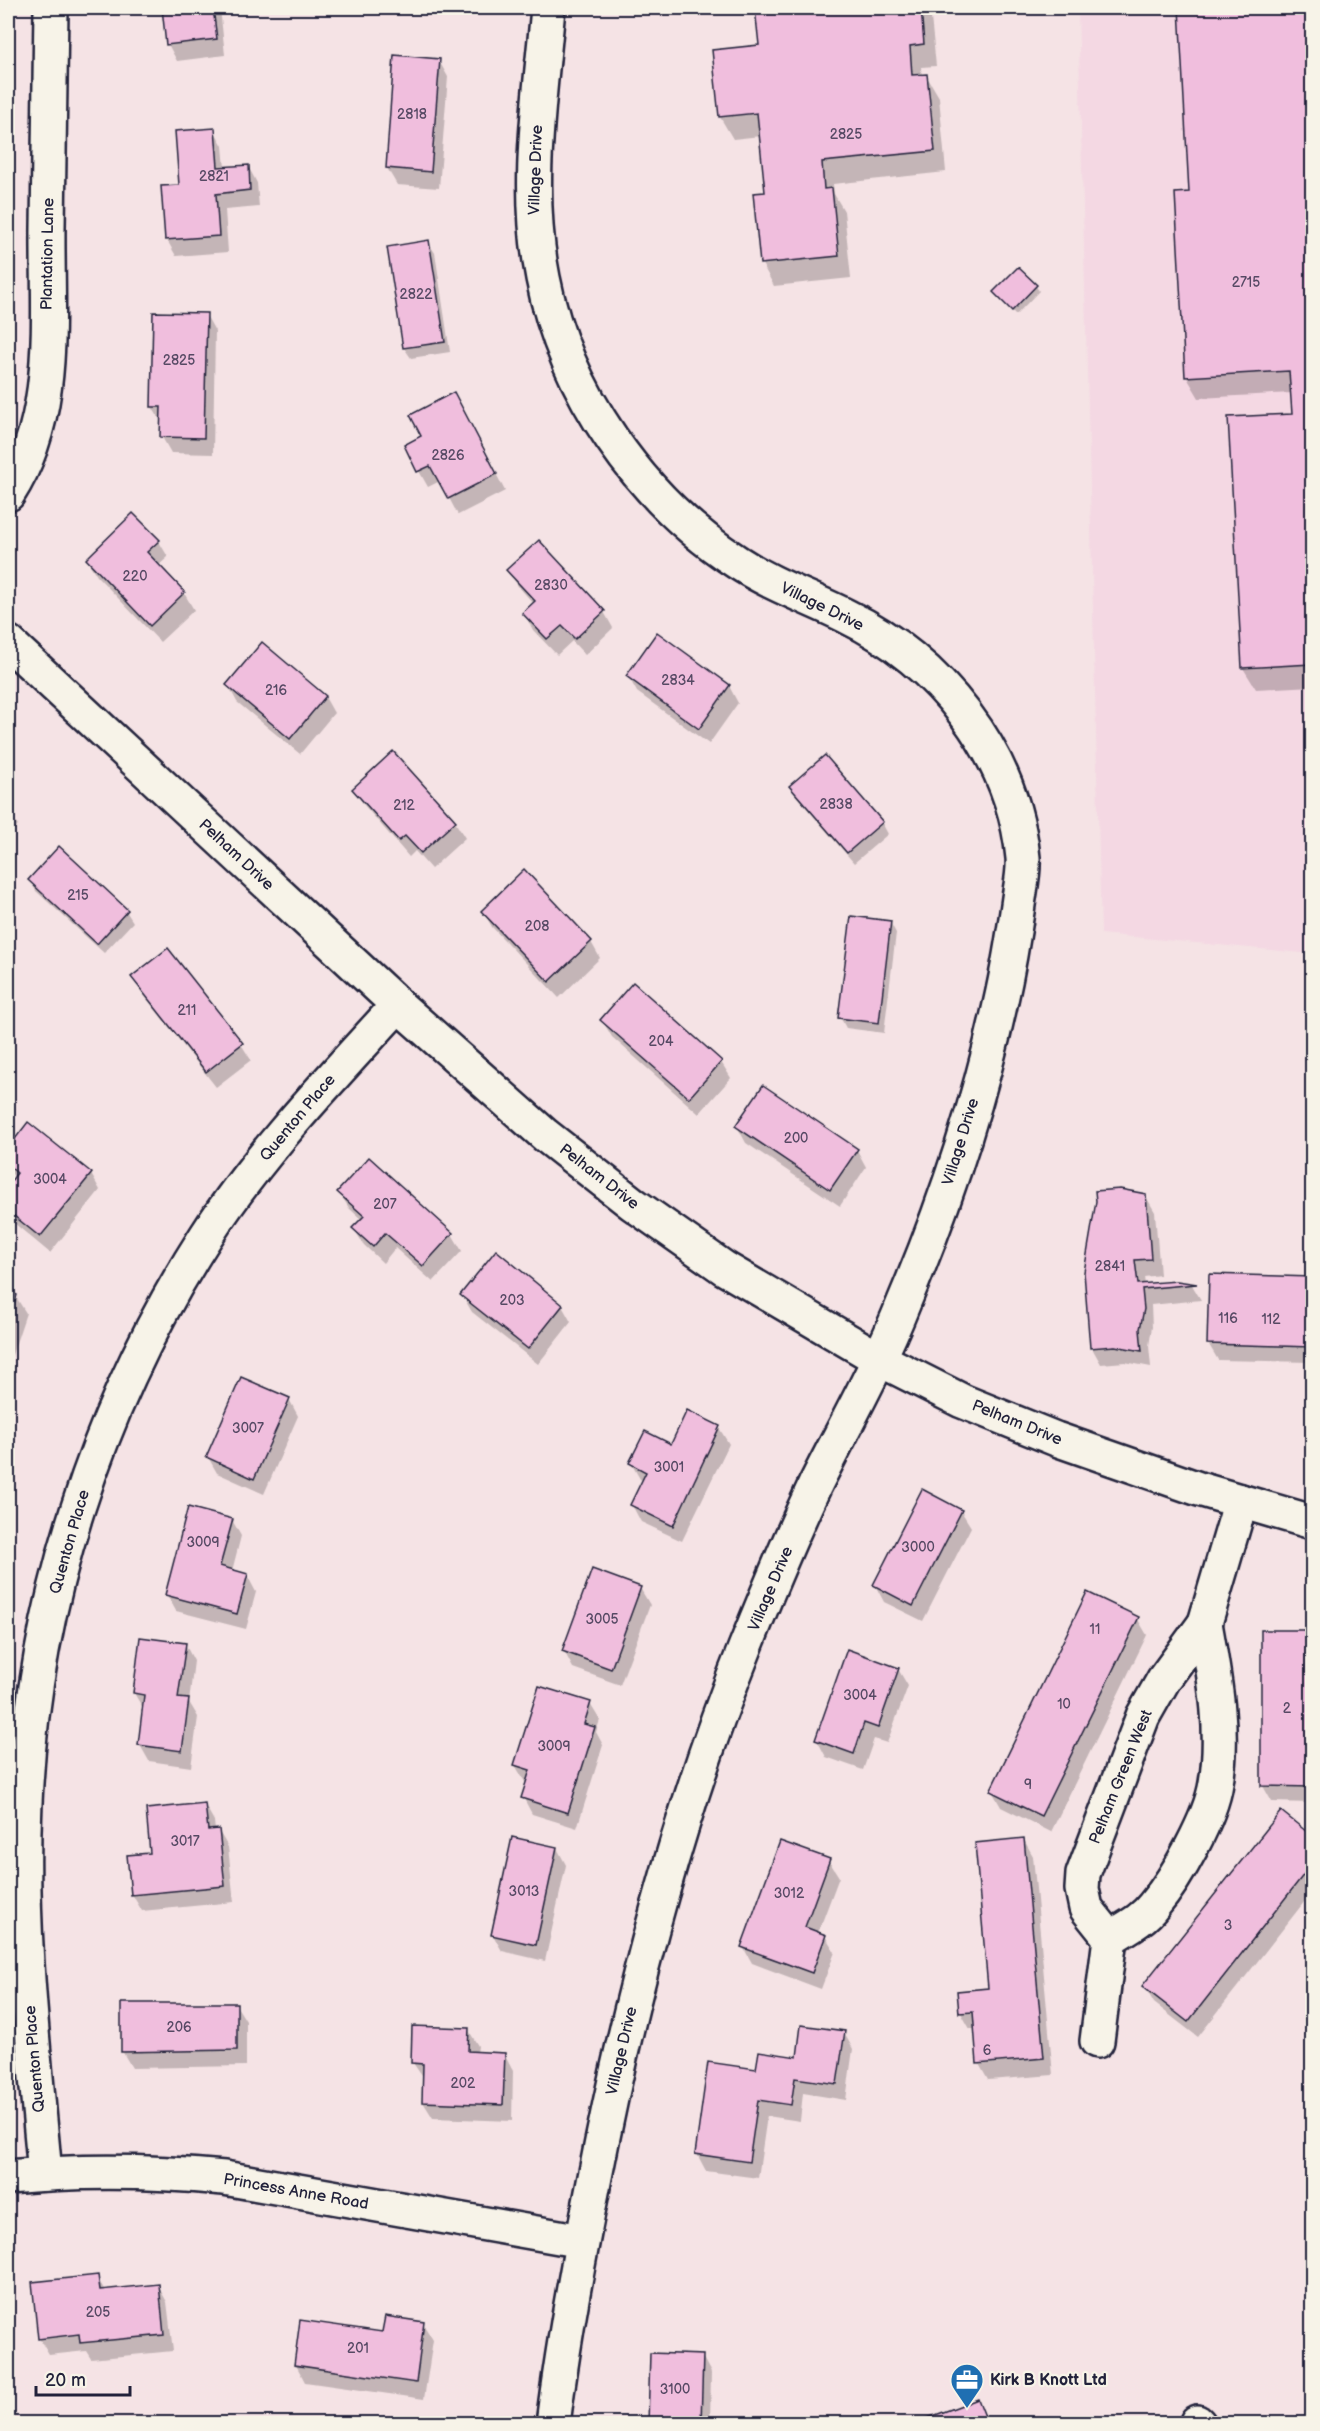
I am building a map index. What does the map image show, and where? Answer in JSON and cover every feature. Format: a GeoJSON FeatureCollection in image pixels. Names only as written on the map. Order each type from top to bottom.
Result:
{"type":"FeatureCollection","features":[{"type":"Feature","properties":{"kind":"street","name":"Plantation Lane"},"geometry":{"type":"LineString","coordinates":[[8,494],[33,441],[46,378],[51,8]]}},
{"type":"Feature","properties":{"kind":"street","name":"Village Drive"},"geometry":{"type":"LineString","coordinates":[[548,8],[533,176],[534,223],[543,281],[559,338],[578,382],[612,439],[653,490],[688,525],[735,561],[786,590],[850,618],[897,646],[939,681],[965,712],[986,745],[1006,789],[1018,827],[1024,865],[1011,957],[990,1050],[943,1202],[903,1305],[879,1359],[810,1495],[745,1650],[693,1789],[647,1945],[607,2115],[582,2241],[553,2424]]}},
{"type":"Feature","properties":{"kind":"street","name":"Pelham Drive"},"geometry":{"type":"LineString","coordinates":[[8,642],[398,1005],[545,1135],[633,1204],[724,1268],[879,1359],[962,1401],[1056,1439],[1199,1489],[1312,1522]]}},
{"type":"Feature","properties":{"kind":"street","name":"Quenton Place"},"geometry":{"type":"LineString","coordinates":[[45,2174],[26,1945],[25,1803],[30,1737],[41,1655],[58,1576],[83,1495],[108,1428],[141,1353],[176,1286],[207,1234],[258,1165],[320,1091],[398,1005]]}},
{"type":"Feature","properties":{"kind":"street","name":"Pelham Green West"},"geometry":{"type":"LineString","coordinates":[[1205,1623],[1215,1683],[1220,1733],[1216,1784],[1206,1814],[1183,1862],[1154,1906],[1139,1920],[1110,1938],[1086,1908],[1082,1889],[1083,1874],[1143,1716],[1164,1679],[1205,1623],[1241,1501]]}},
{"type":"Feature","properties":{"kind":"street"},"geometry":{"type":"LineString","coordinates":[[1097,2041],[1110,1938]]}},
{"type":"Feature","properties":{"kind":"street","name":"Princess Anne Road"},"geometry":{"type":"LineString","coordinates":[[8,2177],[45,2174],[164,2173],[224,2178],[582,2241]]}},
{"type":"Feature","properties":{"kind":"shaded area"},"geometry":{"type":"Polygon","coordinates":[[[1078,8],[1312,8],[1312,954],[1101,934],[1078,8]]]}},
{"type":"Feature","properties":{"kind":"building"},"geometry":{"type":"Polygon","coordinates":[[[162,8],[213,8],[217,39],[166,45],[162,8]]]}},
{"type":"Feature","properties":{"kind":"building"},"geometry":{"type":"Polygon","coordinates":[[[755,8],[921,8],[924,44],[910,46],[912,75],[927,74],[935,151],[822,162],[824,189],[832,188],[839,256],[760,264],[753,193],[765,192],[757,113],[719,117],[712,50],[759,45],[755,8]]]}},
{"type":"Feature","properties":{"kind":"building"},"geometry":{"type":"Polygon","coordinates":[[[1179,8],[1312,8],[1312,664],[1242,668],[1228,417],[1292,414],[1289,371],[1185,377],[1175,193],[1189,192],[1179,8]]]}},
{"type":"Feature","properties":{"kind":"building"},"geometry":{"type":"Polygon","coordinates":[[[394,55],[440,59],[431,172],[386,168],[394,55]]]}},
{"type":"Feature","properties":{"kind":"building"},"geometry":{"type":"Polygon","coordinates":[[[215,128],[218,167],[249,165],[250,190],[216,194],[219,236],[165,240],[161,186],[179,185],[175,131],[215,128]]]}},
{"type":"Feature","properties":{"kind":"building"},"geometry":{"type":"Polygon","coordinates":[[[429,240],[445,342],[403,348],[387,247],[429,240]]]}},
{"type":"Feature","properties":{"kind":"building"},"geometry":{"type":"Polygon","coordinates":[[[1018,267],[1037,285],[1012,311],[993,292],[1018,267]]]}},
{"type":"Feature","properties":{"kind":"building"},"geometry":{"type":"Polygon","coordinates":[[[153,312],[207,313],[204,438],[160,437],[161,407],[151,407],[153,312]]]}},
{"type":"Feature","properties":{"kind":"building"},"geometry":{"type":"Polygon","coordinates":[[[454,392],[497,474],[448,499],[430,466],[417,472],[404,445],[421,436],[410,415],[454,392]]]}},
{"type":"Feature","properties":{"kind":"building"},"geometry":{"type":"Polygon","coordinates":[[[133,513],[160,540],[147,552],[185,592],[150,626],[86,559],[133,513]]]}},
{"type":"Feature","properties":{"kind":"building"},"geometry":{"type":"Polygon","coordinates":[[[539,540],[605,611],[575,639],[562,626],[547,639],[522,613],[535,601],[506,570],[539,540]]]}},
{"type":"Feature","properties":{"kind":"building"},"geometry":{"type":"Polygon","coordinates":[[[657,632],[730,685],[699,729],[626,676],[657,632]]]}},
{"type":"Feature","properties":{"kind":"building"},"geometry":{"type":"Polygon","coordinates":[[[262,642],[326,696],[290,739],[226,685],[262,642]]]}},
{"type":"Feature","properties":{"kind":"building"},"geometry":{"type":"Polygon","coordinates":[[[393,751],[456,821],[421,853],[405,836],[399,841],[352,789],[393,751]]]}},
{"type":"Feature","properties":{"kind":"building"},"geometry":{"type":"Polygon","coordinates":[[[825,755],[883,822],[847,853],[789,786],[825,755]]]}},
{"type":"Feature","properties":{"kind":"building"},"geometry":{"type":"Polygon","coordinates":[[[59,846],[128,910],[97,944],[28,880],[59,846]]]}},
{"type":"Feature","properties":{"kind":"building"},"geometry":{"type":"Polygon","coordinates":[[[524,869],[592,941],[549,982],[481,911],[524,869]]]}},
{"type":"Feature","properties":{"kind":"building"},"geometry":{"type":"Polygon","coordinates":[[[851,916],[891,921],[879,1023],[838,1018],[851,916]]]}},
{"type":"Feature","properties":{"kind":"building"},"geometry":{"type":"Polygon","coordinates":[[[168,948],[243,1043],[206,1072],[131,977],[168,948]]]}},
{"type":"Feature","properties":{"kind":"building"},"geometry":{"type":"Polygon","coordinates":[[[633,982],[722,1061],[689,1098],[600,1020],[633,982]]]}},
{"type":"Feature","properties":{"kind":"building"},"geometry":{"type":"Polygon","coordinates":[[[763,1085],[858,1149],[830,1190],[735,1126],[763,1085]]]}},
{"type":"Feature","properties":{"kind":"building"},"geometry":{"type":"Polygon","coordinates":[[[28,1122],[92,1173],[40,1237],[8,1211],[8,1185],[17,1173],[8,1165],[8,1148],[28,1122]]]}},
{"type":"Feature","properties":{"kind":"building"},"geometry":{"type":"Polygon","coordinates":[[[369,1157],[453,1233],[423,1266],[385,1233],[373,1247],[352,1228],[364,1216],[337,1192],[369,1157]]]}},
{"type":"Feature","properties":{"kind":"building"},"geometry":{"type":"Polygon","coordinates":[[[1120,1189],[1146,1194],[1151,1259],[1135,1260],[1138,1284],[1177,1281],[1197,1284],[1142,1289],[1144,1309],[1140,1329],[1142,1351],[1115,1346],[1090,1348],[1084,1272],[1096,1201],[1095,1191],[1120,1189]]]}},
{"type":"Feature","properties":{"kind":"building"},"geometry":{"type":"Polygon","coordinates":[[[496,1250],[563,1305],[528,1349],[460,1295],[496,1250]]]}},
{"type":"Feature","properties":{"kind":"building"},"geometry":{"type":"Polygon","coordinates":[[[1209,1274],[1312,1277],[1312,1347],[1207,1344],[1209,1274]]]}},
{"type":"Feature","properties":{"kind":"building"},"geometry":{"type":"Polygon","coordinates":[[[8,1292],[17,1295],[8,1324],[8,1292]]]}},
{"type":"Feature","properties":{"kind":"building"},"geometry":{"type":"Polygon","coordinates":[[[241,1377],[290,1398],[254,1479],[206,1457],[241,1377]]]}},
{"type":"Feature","properties":{"kind":"building"},"geometry":{"type":"Polygon","coordinates":[[[687,1410],[720,1426],[673,1526],[630,1505],[646,1472],[629,1463],[645,1431],[671,1444],[687,1410]]]}},
{"type":"Feature","properties":{"kind":"building"},"geometry":{"type":"Polygon","coordinates":[[[922,1489],[962,1510],[913,1606],[873,1585],[922,1489]]]}},
{"type":"Feature","properties":{"kind":"building"},"geometry":{"type":"Polygon","coordinates":[[[188,1507],[233,1519],[220,1566],[248,1574],[237,1614],[165,1595],[188,1507]]]}},
{"type":"Feature","properties":{"kind":"building"},"geometry":{"type":"Polygon","coordinates":[[[592,1569],[641,1587],[611,1669],[562,1651],[592,1569]]]}},
{"type":"Feature","properties":{"kind":"building"},"geometry":{"type":"Polygon","coordinates":[[[1087,1592],[1139,1617],[1041,1816],[990,1791],[1087,1592]]]}},
{"type":"Feature","properties":{"kind":"building"},"geometry":{"type":"Polygon","coordinates":[[[1261,1630],[1312,1630],[1312,1787],[1261,1786],[1261,1630]]]}},
{"type":"Feature","properties":{"kind":"building"},"geometry":{"type":"Polygon","coordinates":[[[140,1637],[186,1643],[178,1698],[189,1699],[182,1751],[138,1745],[144,1695],[133,1693],[140,1637]]]}},
{"type":"Feature","properties":{"kind":"building"},"geometry":{"type":"Polygon","coordinates":[[[847,1649],[899,1668],[878,1728],[864,1723],[854,1754],[815,1740],[847,1649]]]}},
{"type":"Feature","properties":{"kind":"building"},"geometry":{"type":"Polygon","coordinates":[[[539,1686],[591,1702],[584,1724],[595,1727],[568,1813],[521,1798],[530,1770],[514,1765],[539,1686]]]}},
{"type":"Feature","properties":{"kind":"building"},"geometry":{"type":"Polygon","coordinates":[[[205,1803],[208,1830],[219,1829],[225,1886],[131,1895],[127,1855],[150,1853],[146,1809],[205,1803]]]}},
{"type":"Feature","properties":{"kind":"building"},"geometry":{"type":"Polygon","coordinates":[[[1281,1811],[1312,1836],[1312,1864],[1188,2022],[1142,1986],[1281,1811]]]}},
{"type":"Feature","properties":{"kind":"building"},"geometry":{"type":"Polygon","coordinates":[[[512,1837],[557,1847],[536,1945],[491,1935],[512,1837]]]}},
{"type":"Feature","properties":{"kind":"building"},"geometry":{"type":"Polygon","coordinates":[[[1024,1838],[1044,2058],[977,2064],[973,2012],[959,2013],[957,1991],[988,1988],[975,1843],[1024,1838]]]}},
{"type":"Feature","properties":{"kind":"building"},"geometry":{"type":"Polygon","coordinates":[[[780,1841],[830,1859],[805,1927],[826,1935],[812,1973],[741,1947],[780,1841]]]}},
{"type":"Feature","properties":{"kind":"building"},"geometry":{"type":"Polygon","coordinates":[[[121,2003],[237,2003],[237,2050],[121,2052],[121,2003]]]}},
{"type":"Feature","properties":{"kind":"building"},"geometry":{"type":"Polygon","coordinates":[[[801,2025],[845,2031],[837,2084],[795,2078],[791,2105],[758,2100],[749,2162],[695,2154],[708,2062],[756,2069],[759,2051],[797,2057],[801,2025]]]}},
{"type":"Feature","properties":{"kind":"building"},"geometry":{"type":"Polygon","coordinates":[[[412,2026],[469,2028],[468,2051],[505,2053],[503,2105],[422,2102],[423,2064],[411,2063],[412,2026]]]}},
{"type":"Feature","properties":{"kind":"building"},"geometry":{"type":"Polygon","coordinates":[[[98,2275],[100,2290],[159,2284],[164,2335],[80,2343],[79,2334],[38,2339],[32,2282],[98,2275]]]}},
{"type":"Feature","properties":{"kind":"building"},"geometry":{"type":"Polygon","coordinates":[[[385,2316],[424,2322],[416,2383],[294,2365],[300,2320],[382,2332],[385,2316]]]}},
{"type":"Feature","properties":{"kind":"building"},"geometry":{"type":"Polygon","coordinates":[[[650,2353],[703,2355],[701,2424],[648,2424],[650,2353]]]}},
{"type":"Feature","properties":{"kind":"building","name":"Kirk B Knott Ltd"},"geometry":{"type":"Polygon","coordinates":[[[978,2399],[988,2424],[927,2424],[925,2419],[978,2399]]]}},
{"type":"Feature","properties":{"kind":"place","name":"Kirk B Knott Ltd"},"geometry":{"type":"Point","coordinates":[967,2409]}}]}
